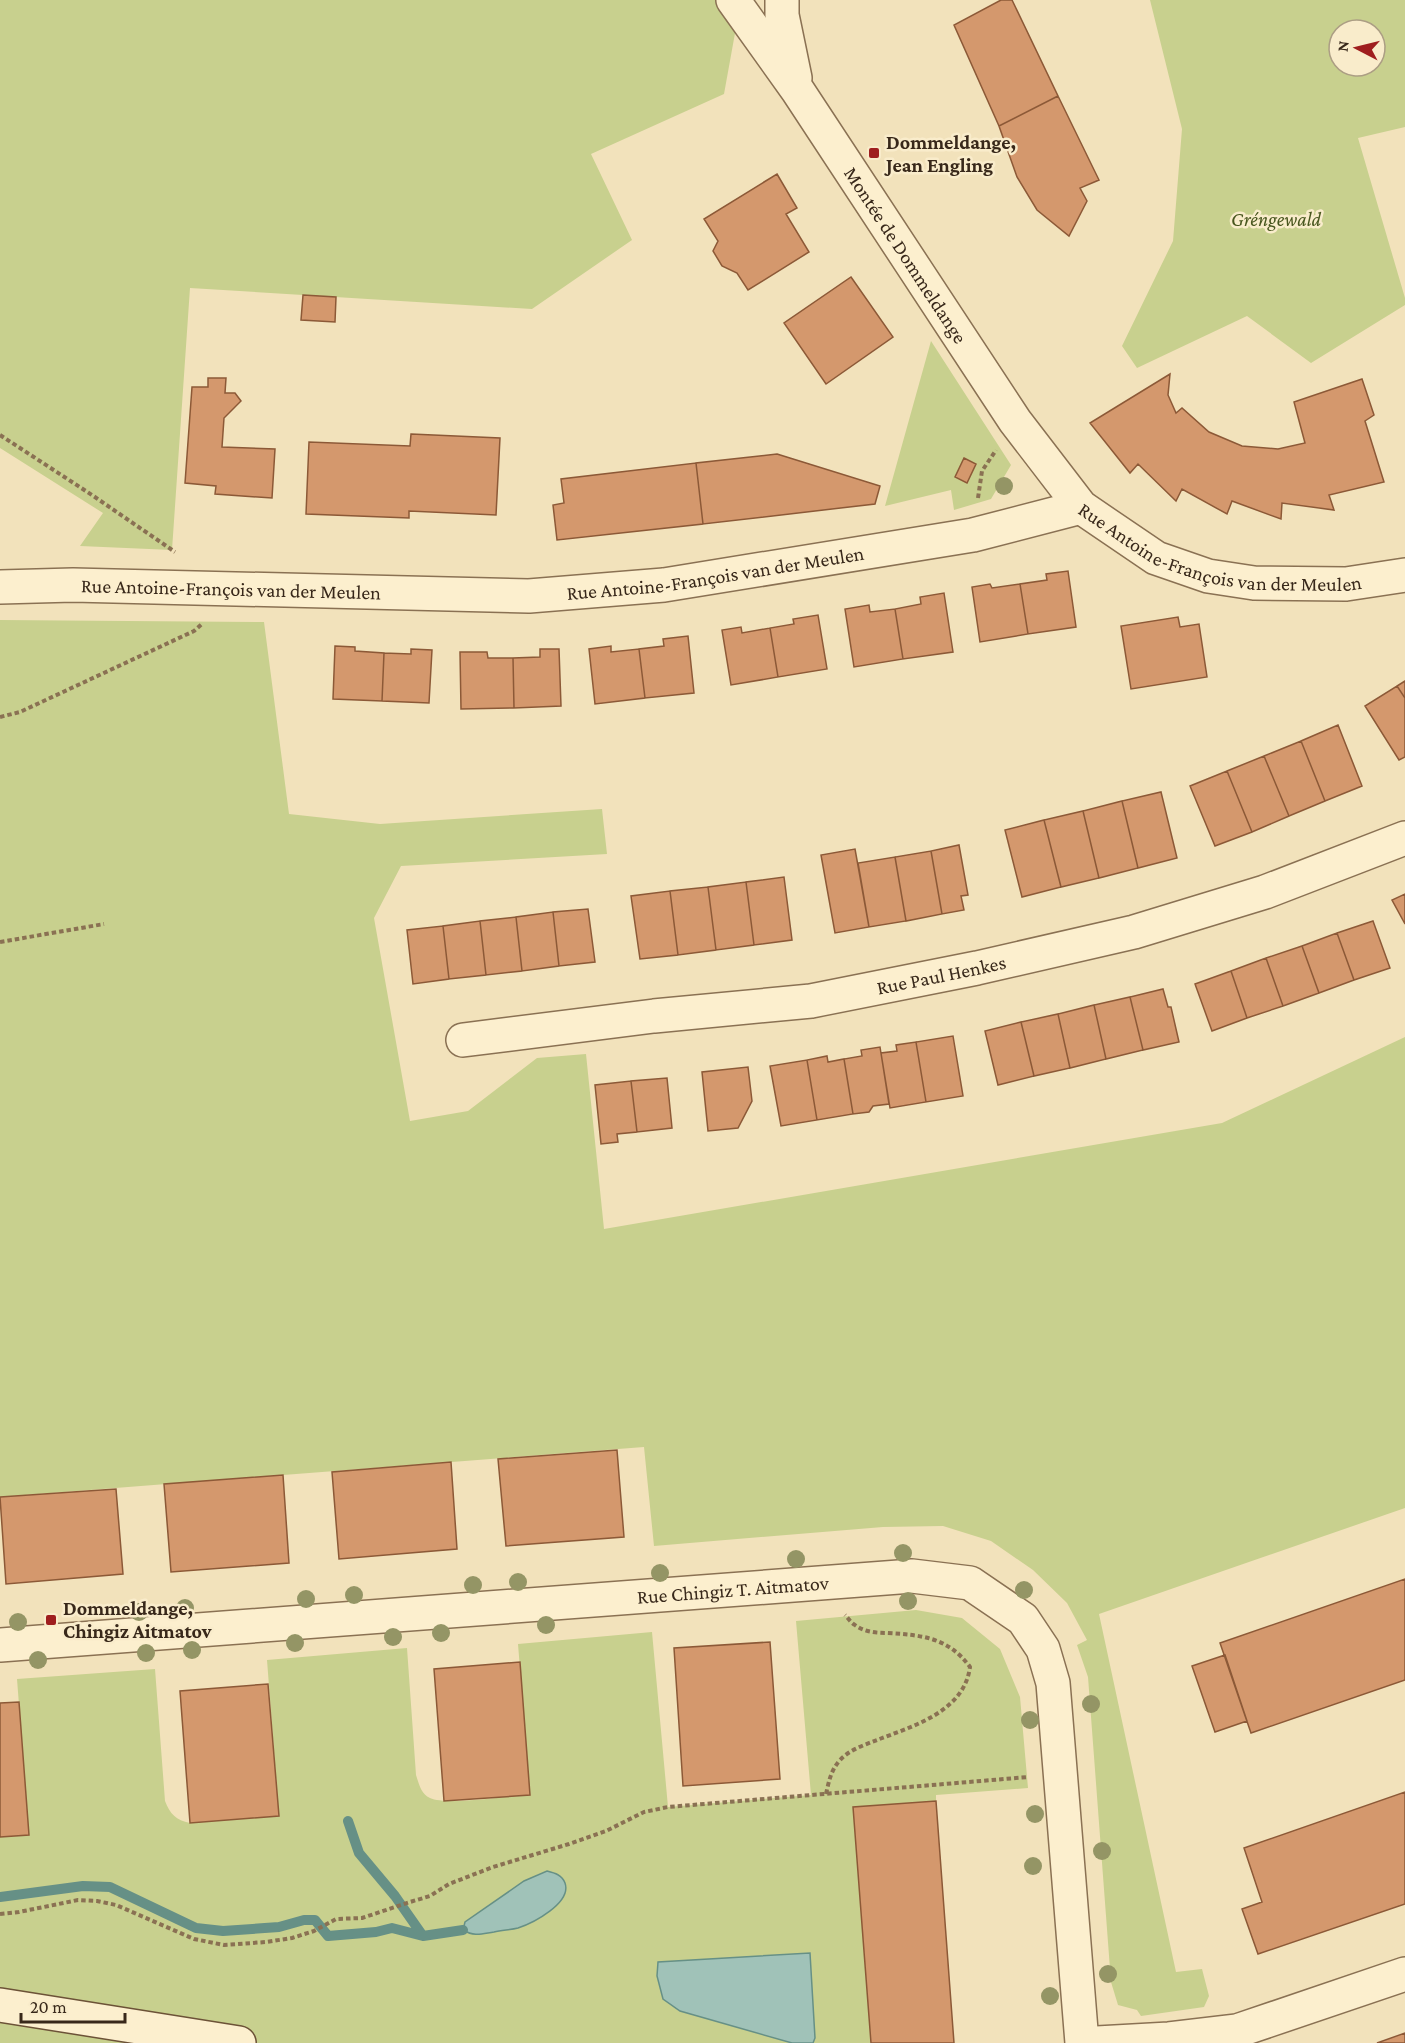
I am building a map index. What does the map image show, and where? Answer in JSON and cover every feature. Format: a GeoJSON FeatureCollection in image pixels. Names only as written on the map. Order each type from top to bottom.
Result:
{"type":"FeatureCollection","features":[{"type":"Feature","properties":{"kind":"street","name":"Montée de Dommeldange"},"geometry":{"type":"LineString","coordinates":[[733,0],[798,91],[1015,421],[1081,507]]}},
{"type":"Feature","properties":{"kind":"street"},"geometry":{"type":"LineString","coordinates":[[782,0],[782,15],[798,91]]}},
{"type":"Feature","properties":{"kind":"street","name":"Rue Antoine-François van der Meulen"},"geometry":{"type":"LineString","coordinates":[[0,587],[73,585],[529,596],[664,585],[973,535],[1081,507],[1156,558],[1208,576],[1254,583],[1346,584],[1405,575]]}},
{"type":"Feature","properties":{"kind":"street","name":"Rue Paul Henkes"},"geometry":{"type":"LineString","coordinates":[[463,1040],[654,1016],[811,1001],[977,968],[1145,929],[1265,892],[1405,838]]}},
{"type":"Feature","properties":{"kind":"street","name":"Rue Chingiz T. Aitmatov"},"geometry":{"type":"LineString","coordinates":[[0,1645],[912,1576],[970,1583],[1023,1619],[1043,1649],[1053,1683],[1082,2043]]}},
{"type":"Feature","properties":{"kind":"street"},"geometry":{"type":"LineString","coordinates":[[1097,2043],[1169,2040],[1237,2031],[1405,1974]]}},
{"type":"Feature","properties":{"kind":"street"},"geometry":{"type":"LineString","coordinates":[[0,2005],[239,2043]]}},
{"type":"Feature","properties":{"kind":"path"},"geometry":{"type":"LineString","coordinates":[[973,535],[982,471],[1015,421]]}},
{"type":"Feature","properties":{"kind":"path"},"geometry":{"type":"LineString","coordinates":[[0,435],[182,556]]}},
{"type":"Feature","properties":{"kind":"path"},"geometry":{"type":"LineString","coordinates":[[0,717],[20,712],[194,631],[215,613],[229,590]]}},
{"type":"Feature","properties":{"kind":"path"},"geometry":{"type":"LineString","coordinates":[[0,942],[104,924]]}},
{"type":"Feature","properties":{"kind":"path"},"geometry":{"type":"LineString","coordinates":[[826,1794],[830,1776],[841,1759],[859,1747],[926,1722],[952,1703],[968,1680],[970,1667],[962,1656],[942,1642],[917,1635],[870,1632],[856,1626],[845,1615],[842,1581]]}},
{"type":"Feature","properties":{"kind":"path"},"geometry":{"type":"LineString","coordinates":[[0,1914],[78,1900],[97,1901],[116,1905],[194,1939],[224,1945],[275,1941],[314,1931],[336,1919],[362,1918],[430,1896],[449,1884],[493,1866],[606,1831],[644,1812],[668,1807],[1062,1774]]}},
{"type":"Feature","properties":{"kind":"green space"},"geometry":{"type":"Polygon","coordinates":[[[0,0],[741,0],[724,94],[591,154],[632,240],[532,309],[190,288],[172,550],[80,546],[103,513],[0,448],[0,0]]]}},
{"type":"Feature","properties":{"kind":"green space","name":"Gréngewald"},"geometry":{"type":"Polygon","coordinates":[[[1150,0],[1405,0],[1405,127],[1358,138],[1405,298],[1405,305],[1311,363],[1247,316],[1137,368],[1122,346],[1173,241],[1182,129],[1150,0]]]}},
{"type":"Feature","properties":{"kind":"green space"},"geometry":{"type":"Polygon","coordinates":[[[931,341],[1011,465],[991,499],[954,510],[951,490],[885,506],[931,341]]]}},
{"type":"Feature","properties":{"kind":"green space"},"geometry":{"type":"Polygon","coordinates":[[[0,620],[264,622],[289,814],[380,824],[602,809],[607,854],[401,866],[374,918],[410,1121],[468,1111],[537,1058],[586,1054],[604,1229],[1222,1123],[1405,1037],[1405,1508],[1099,1614],[1176,1972],[1202,1969],[1209,1996],[1204,2007],[1141,2016],[1137,2010],[1118,2005],[1111,1982],[1088,1677],[1077,1645],[1087,1640],[1067,1603],[1033,1570],[991,1541],[943,1526],[883,1527],[654,1546],[644,1447],[0,1497],[0,620]]]}},
{"type":"Feature","properties":{"kind":"green space"},"geometry":{"type":"Polygon","coordinates":[[[916,1610],[962,1618],[1000,1649],[1020,1697],[1028,1788],[936,1795],[936,1801],[853,1808],[871,2043],[0,2043],[0,1837],[29,1835],[17,1679],[155,1669],[165,1801],[174,1816],[190,1823],[279,1816],[267,1660],[407,1648],[416,1775],[421,1788],[424,1794],[438,1800],[479,1800],[530,1794],[518,1644],[652,1632],[668,1807],[811,1795],[796,1621],[916,1610]]]}},
{"type":"Feature","properties":{"kind":"water"},"geometry":{"type":"Polygon","coordinates":[[[547,1871],[562,1878],[566,1890],[563,1898],[550,1911],[533,1922],[515,1929],[478,1934],[471,1934],[463,1930],[465,1922],[524,1881],[547,1871]]]}},
{"type":"Feature","properties":{"kind":"water"},"geometry":{"type":"Polygon","coordinates":[[[810,1953],[815,2038],[813,2043],[792,2043],[680,2011],[663,1999],[657,1976],[658,1962],[810,1953]]]}},
{"type":"Feature","properties":{"kind":"building"},"geometry":{"type":"Polygon","coordinates":[[[1001,0],[1012,0],[1058,96],[999,126],[954,25],[1001,0]]]}},
{"type":"Feature","properties":{"kind":"building"},"geometry":{"type":"Polygon","coordinates":[[[1058,96],[1099,180],[1080,188],[1087,201],[1069,236],[1037,210],[1017,177],[999,126],[1058,96]]]}},
{"type":"Feature","properties":{"kind":"building"},"geometry":{"type":"Polygon","coordinates":[[[777,174],[797,208],[786,214],[809,252],[748,290],[737,273],[722,266],[713,251],[718,241],[704,219],[777,174]]]}},
{"type":"Feature","properties":{"kind":"building"},"geometry":{"type":"Polygon","coordinates":[[[851,277],[893,337],[826,384],[784,323],[851,277]]]}},
{"type":"Feature","properties":{"kind":"building"},"geometry":{"type":"Polygon","coordinates":[[[303,295],[336,297],[335,322],[301,320],[303,295]]]}},
{"type":"Feature","properties":{"kind":"building"},"geometry":{"type":"Polygon","coordinates":[[[1170,374],[1168,395],[1176,413],[1182,408],[1209,432],[1242,446],[1278,449],[1305,443],[1294,402],[1362,379],[1374,415],[1365,421],[1384,482],[1329,495],[1334,510],[1282,503],[1281,519],[1232,501],[1227,514],[1182,489],[1176,501],[1138,464],[1130,473],[1090,423],[1170,374]]]}},
{"type":"Feature","properties":{"kind":"building"},"geometry":{"type":"Polygon","coordinates":[[[208,378],[226,378],[225,393],[235,393],[241,401],[224,418],[222,447],[275,449],[272,498],[215,494],[216,486],[185,483],[192,387],[208,387],[208,378]]]}},
{"type":"Feature","properties":{"kind":"building"},"geometry":{"type":"Polygon","coordinates":[[[411,434],[500,438],[496,515],[409,511],[409,518],[306,514],[309,442],[410,446],[411,434]]]}},
{"type":"Feature","properties":{"kind":"building"},"geometry":{"type":"Polygon","coordinates":[[[777,454],[880,486],[875,504],[703,524],[696,463],[777,454]]]}},
{"type":"Feature","properties":{"kind":"building"},"geometry":{"type":"Polygon","coordinates":[[[964,458],[976,464],[967,483],[955,477],[964,458]]]}},
{"type":"Feature","properties":{"kind":"building"},"geometry":{"type":"Polygon","coordinates":[[[696,463],[703,524],[557,540],[553,505],[564,503],[561,479],[696,463]]]}},
{"type":"Feature","properties":{"kind":"building"},"geometry":{"type":"Polygon","coordinates":[[[1068,571],[1076,627],[1028,634],[1020,584],[1047,580],[1046,574],[1068,571]]]}},
{"type":"Feature","properties":{"kind":"building"},"geometry":{"type":"Polygon","coordinates":[[[990,584],[992,588],[1020,584],[1028,634],[980,642],[972,587],[990,584]]]}},
{"type":"Feature","properties":{"kind":"building"},"geometry":{"type":"Polygon","coordinates":[[[944,593],[953,652],[903,659],[895,609],[921,604],[920,597],[944,593]]]}},
{"type":"Feature","properties":{"kind":"building"},"geometry":{"type":"Polygon","coordinates":[[[869,605],[870,612],[895,609],[903,659],[854,667],[845,609],[869,605]]]}},
{"type":"Feature","properties":{"kind":"building"},"geometry":{"type":"Polygon","coordinates":[[[818,615],[827,669],[778,677],[770,628],[794,624],[793,619],[818,615]]]}},
{"type":"Feature","properties":{"kind":"building"},"geometry":{"type":"Polygon","coordinates":[[[1178,617],[1180,627],[1199,624],[1207,677],[1131,689],[1121,626],[1178,617]]]}},
{"type":"Feature","properties":{"kind":"building"},"geometry":{"type":"Polygon","coordinates":[[[741,627],[742,633],[770,628],[778,677],[731,685],[722,630],[741,627]]]}},
{"type":"Feature","properties":{"kind":"building"},"geometry":{"type":"Polygon","coordinates":[[[688,636],[694,693],[645,698],[639,649],[664,646],[663,639],[688,636]]]}},
{"type":"Feature","properties":{"kind":"building"},"geometry":{"type":"Polygon","coordinates":[[[335,646],[355,647],[355,651],[384,653],[382,701],[333,699],[335,646]]]}},
{"type":"Feature","properties":{"kind":"building"},"geometry":{"type":"Polygon","coordinates":[[[611,646],[611,652],[639,649],[645,698],[595,704],[589,649],[611,646]]]}},
{"type":"Feature","properties":{"kind":"building"},"geometry":{"type":"Polygon","coordinates":[[[411,649],[432,650],[429,703],[382,701],[384,653],[411,654],[411,649]]]}},
{"type":"Feature","properties":{"kind":"building"},"geometry":{"type":"Polygon","coordinates":[[[540,649],[559,649],[561,706],[514,708],[513,658],[540,657],[540,649]]]}},
{"type":"Feature","properties":{"kind":"building"},"geometry":{"type":"Polygon","coordinates":[[[460,652],[487,652],[488,658],[513,658],[514,708],[461,709],[460,652]]]}},
{"type":"Feature","properties":{"kind":"building"},"geometry":{"type":"Polygon","coordinates":[[[1405,681],[1405,698],[1397,686],[1405,681]]]}},
{"type":"Feature","properties":{"kind":"building"},"geometry":{"type":"Polygon","coordinates":[[[1397,686],[1405,698],[1405,757],[1399,760],[1365,706],[1397,686]]]}},
{"type":"Feature","properties":{"kind":"building"},"geometry":{"type":"Polygon","coordinates":[[[1338,725],[1362,786],[1325,801],[1301,741],[1338,725]]]}},
{"type":"Feature","properties":{"kind":"building"},"geometry":{"type":"Polygon","coordinates":[[[1301,741],[1325,801],[1289,816],[1264,756],[1301,741]]]}},
{"type":"Feature","properties":{"kind":"building"},"geometry":{"type":"Polygon","coordinates":[[[1264,756],[1289,816],[1252,832],[1227,771],[1264,756]]]}},
{"type":"Feature","properties":{"kind":"building"},"geometry":{"type":"Polygon","coordinates":[[[1227,771],[1252,832],[1215,846],[1190,786],[1227,771]]]}},
{"type":"Feature","properties":{"kind":"building"},"geometry":{"type":"Polygon","coordinates":[[[1161,792],[1177,858],[1138,868],[1122,801],[1161,792]]]}},
{"type":"Feature","properties":{"kind":"building"},"geometry":{"type":"Polygon","coordinates":[[[1122,801],[1138,868],[1099,878],[1083,811],[1122,801]]]}},
{"type":"Feature","properties":{"kind":"building"},"geometry":{"type":"Polygon","coordinates":[[[1083,811],[1099,878],[1061,887],[1044,820],[1083,811]]]}},
{"type":"Feature","properties":{"kind":"building"},"geometry":{"type":"Polygon","coordinates":[[[1044,820],[1061,887],[1022,897],[1005,830],[1044,820]]]}},
{"type":"Feature","properties":{"kind":"building"},"geometry":{"type":"Polygon","coordinates":[[[959,845],[968,895],[961,896],[964,910],[942,914],[931,851],[959,845]]]}},
{"type":"Feature","properties":{"kind":"building"},"geometry":{"type":"Polygon","coordinates":[[[855,849],[869,927],[835,933],[821,855],[855,849]]]}},
{"type":"Feature","properties":{"kind":"building"},"geometry":{"type":"Polygon","coordinates":[[[931,851],[942,914],[906,921],[895,857],[931,851]]]}},
{"type":"Feature","properties":{"kind":"building"},"geometry":{"type":"Polygon","coordinates":[[[895,857],[906,921],[869,927],[858,863],[895,857]]]}},
{"type":"Feature","properties":{"kind":"building"},"geometry":{"type":"Polygon","coordinates":[[[784,877],[792,940],[754,945],[746,882],[784,877]]]}},
{"type":"Feature","properties":{"kind":"building"},"geometry":{"type":"Polygon","coordinates":[[[746,882],[754,945],[716,950],[708,887],[746,882]]]}},
{"type":"Feature","properties":{"kind":"building"},"geometry":{"type":"Polygon","coordinates":[[[708,887],[716,950],[678,955],[670,891],[708,887]]]}},
{"type":"Feature","properties":{"kind":"building"},"geometry":{"type":"Polygon","coordinates":[[[670,891],[678,955],[640,959],[631,896],[670,891]]]}},
{"type":"Feature","properties":{"kind":"building"},"geometry":{"type":"Polygon","coordinates":[[[1405,894],[1405,924],[1392,900],[1405,894]]]}},
{"type":"Feature","properties":{"kind":"building"},"geometry":{"type":"Polygon","coordinates":[[[588,909],[595,962],[559,966],[553,912],[588,909]]]}},
{"type":"Feature","properties":{"kind":"building"},"geometry":{"type":"Polygon","coordinates":[[[553,912],[559,966],[522,971],[516,917],[553,912]]]}},
{"type":"Feature","properties":{"kind":"building"},"geometry":{"type":"Polygon","coordinates":[[[516,917],[522,971],[486,975],[480,921],[516,917]]]}},
{"type":"Feature","properties":{"kind":"building"},"geometry":{"type":"Polygon","coordinates":[[[480,921],[486,975],[449,979],[443,926],[480,921]]]}},
{"type":"Feature","properties":{"kind":"building"},"geometry":{"type":"Polygon","coordinates":[[[1373,921],[1390,968],[1354,980],[1337,933],[1373,921]]]}},
{"type":"Feature","properties":{"kind":"building"},"geometry":{"type":"Polygon","coordinates":[[[443,926],[449,979],[413,984],[407,930],[443,926]]]}},
{"type":"Feature","properties":{"kind":"building"},"geometry":{"type":"Polygon","coordinates":[[[1337,933],[1354,980],[1319,993],[1302,946],[1337,933]]]}},
{"type":"Feature","properties":{"kind":"building"},"geometry":{"type":"Polygon","coordinates":[[[1302,946],[1319,993],[1283,1006],[1266,958],[1302,946]]]}},
{"type":"Feature","properties":{"kind":"building"},"geometry":{"type":"Polygon","coordinates":[[[1266,958],[1283,1006],[1247,1018],[1231,971],[1266,958]]]}},
{"type":"Feature","properties":{"kind":"building"},"geometry":{"type":"Polygon","coordinates":[[[1231,971],[1247,1018],[1212,1031],[1195,984],[1231,971]]]}},
{"type":"Feature","properties":{"kind":"building"},"geometry":{"type":"Polygon","coordinates":[[[1163,989],[1168,1007],[1171,1007],[1179,1042],[1143,1050],[1130,997],[1163,989]]]}},
{"type":"Feature","properties":{"kind":"building"},"geometry":{"type":"Polygon","coordinates":[[[1130,997],[1143,1050],[1106,1059],[1094,1005],[1130,997]]]}},
{"type":"Feature","properties":{"kind":"building"},"geometry":{"type":"Polygon","coordinates":[[[1094,1005],[1106,1059],[1070,1068],[1058,1014],[1094,1005]]]}},
{"type":"Feature","properties":{"kind":"building"},"geometry":{"type":"Polygon","coordinates":[[[1058,1014],[1070,1068],[1034,1076],[1021,1022],[1058,1014]]]}},
{"type":"Feature","properties":{"kind":"building"},"geometry":{"type":"Polygon","coordinates":[[[1021,1022],[1034,1076],[998,1085],[985,1031],[1021,1022]]]}},
{"type":"Feature","properties":{"kind":"building"},"geometry":{"type":"Polygon","coordinates":[[[953,1036],[963,1096],[926,1102],[916,1042],[953,1036]]]}},
{"type":"Feature","properties":{"kind":"building"},"geometry":{"type":"Polygon","coordinates":[[[916,1042],[926,1102],[890,1108],[881,1053],[897,1051],[896,1045],[916,1042]]]}},
{"type":"Feature","properties":{"kind":"building"},"geometry":{"type":"Polygon","coordinates":[[[880,1047],[889,1104],[873,1106],[869,1112],[853,1114],[844,1059],[862,1056],[861,1050],[880,1047]]]}},
{"type":"Feature","properties":{"kind":"building"},"geometry":{"type":"Polygon","coordinates":[[[827,1056],[828,1062],[844,1059],[853,1114],[817,1120],[807,1060],[827,1056]]]}},
{"type":"Feature","properties":{"kind":"building"},"geometry":{"type":"Polygon","coordinates":[[[807,1060],[817,1120],[781,1126],[770,1066],[807,1060]]]}},
{"type":"Feature","properties":{"kind":"building"},"geometry":{"type":"Polygon","coordinates":[[[748,1067],[752,1101],[738,1128],[708,1131],[702,1072],[748,1067]]]}},
{"type":"Feature","properties":{"kind":"building"},"geometry":{"type":"Polygon","coordinates":[[[667,1078],[672,1128],[637,1132],[631,1081],[667,1078]]]}},
{"type":"Feature","properties":{"kind":"building"},"geometry":{"type":"Polygon","coordinates":[[[631,1081],[637,1132],[617,1134],[618,1142],[601,1144],[595,1085],[631,1081]]]}},
{"type":"Feature","properties":{"kind":"building"},"geometry":{"type":"Polygon","coordinates":[[[617,1450],[624,1537],[506,1546],[498,1459],[617,1450]]]}},
{"type":"Feature","properties":{"kind":"building"},"geometry":{"type":"Polygon","coordinates":[[[451,1462],[457,1549],[339,1559],[332,1472],[451,1462]]]}},
{"type":"Feature","properties":{"kind":"building"},"geometry":{"type":"Polygon","coordinates":[[[283,1475],[289,1563],[171,1572],[164,1484],[283,1475]]]}},
{"type":"Feature","properties":{"kind":"building"},"geometry":{"type":"Polygon","coordinates":[[[116,1489],[123,1574],[6,1584],[0,1497],[116,1489]]]}},
{"type":"Feature","properties":{"kind":"building"},"geometry":{"type":"Polygon","coordinates":[[[1405,1579],[1405,1680],[1251,1733],[1220,1643],[1405,1579]]]}},
{"type":"Feature","properties":{"kind":"building"},"geometry":{"type":"Polygon","coordinates":[[[770,1642],[780,1779],[683,1786],[674,1648],[770,1642]]]}},
{"type":"Feature","properties":{"kind":"building"},"geometry":{"type":"Polygon","coordinates":[[[1225,1655],[1247,1721],[1215,1732],[1192,1666],[1225,1655]]]}},
{"type":"Feature","properties":{"kind":"building"},"geometry":{"type":"Polygon","coordinates":[[[520,1662],[530,1795],[444,1801],[434,1669],[520,1662]]]}},
{"type":"Feature","properties":{"kind":"building"},"geometry":{"type":"Polygon","coordinates":[[[268,1684],[279,1816],[190,1823],[180,1691],[268,1684]]]}},
{"type":"Feature","properties":{"kind":"building"},"geometry":{"type":"Polygon","coordinates":[[[19,1702],[29,1835],[0,1837],[0,1703],[19,1702]]]}},
{"type":"Feature","properties":{"kind":"building"},"geometry":{"type":"Polygon","coordinates":[[[1405,1792],[1405,1904],[1258,1954],[1242,1909],[1262,1902],[1244,1848],[1405,1792]]]}},
{"type":"Feature","properties":{"kind":"building"},"geometry":{"type":"Polygon","coordinates":[[[936,1801],[954,2043],[871,2043],[853,1807],[936,1801]]]}},
{"type":"Feature","properties":{"kind":"building"},"geometry":{"type":"Polygon","coordinates":[[[1405,2033],[1405,2043],[1377,2043],[1405,2033]]]}},
{"type":"Feature","properties":{"kind":"waterway"},"geometry":{"type":"LineString","coordinates":[[348,1821],[359,1853],[395,1896],[423,1936]]}},
{"type":"Feature","properties":{"kind":"waterway"},"geometry":{"type":"LineString","coordinates":[[0,1897],[83,1886],[110,1887],[196,1928],[223,1931],[279,1927],[304,1920],[315,1920],[328,1936],[376,1932],[392,1928],[423,1936],[463,1930]]}},
{"type":"Feature","properties":{"kind":"place","name":"Dommeldange, Jean Engling"},"geometry":{"type":"Point","coordinates":[874,153]}},
{"type":"Feature","properties":{"kind":"place","name":"Dommeldange, Chingiz Aitmatov"},"geometry":{"type":"Point","coordinates":[51,1620]}}]}
